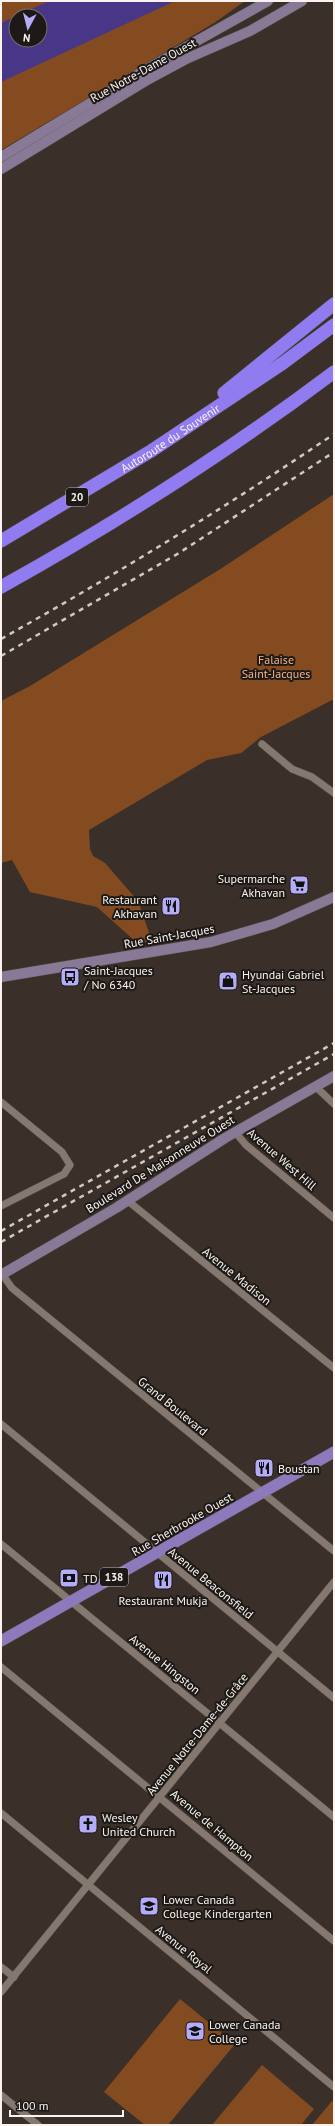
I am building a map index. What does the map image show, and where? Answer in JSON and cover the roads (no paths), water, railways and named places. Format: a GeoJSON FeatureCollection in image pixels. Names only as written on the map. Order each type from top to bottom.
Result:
{"type":"FeatureCollection","features":[{"type":"Feature","properties":{"kind":"highway"},"geometry":{"type":"LineString","coordinates":[[151,450],[334,304]]}},
{"type":"Feature","properties":{"kind":"highway","name":"Autoroute du Souvenir"},"geometry":{"type":"LineString","coordinates":[[1,541],[151,450],[283,363],[334,325]]}},
{"type":"Feature","properties":{"kind":"highway"},"geometry":{"type":"LineString","coordinates":[[1,587],[136,508],[227,449],[334,372]]}},
{"type":"Feature","properties":{"kind":"highway"},"geometry":{"type":"LineString","coordinates":[[299,398],[334,381]]}},
{"type":"Feature","properties":{"kind":"main road","name":"Rue Notre-Dame Ouest"},"geometry":{"type":"LineString","coordinates":[[1,157],[151,67],[268,1]]}},
{"type":"Feature","properties":{"kind":"main road","name":"Rue Notre-Dame Ouest"},"geometry":{"type":"LineString","coordinates":[[1,168],[147,80],[186,59],[250,31],[302,1]]}},
{"type":"Feature","properties":{"kind":"main road","name":"Rue Saint-Jacques"},"geometry":{"type":"LineString","coordinates":[[1,977],[216,941],[273,924],[334,897]]}},
{"type":"Feature","properties":{"kind":"main road","name":"Boulevard De Maisonneuve Ouest"},"geometry":{"type":"LineString","coordinates":[[1,1275],[128,1201],[235,1132],[334,1076]]}},
{"type":"Feature","properties":{"kind":"main road","name":"Rue Sherbrooke Ouest"},"geometry":{"type":"LineString","coordinates":[[1,1641],[334,1452]]}},
{"type":"Feature","properties":{"kind":"street"},"geometry":{"type":"LineString","coordinates":[[262,744],[292,769],[312,777],[334,793]]}},
{"type":"Feature","properties":{"kind":"street"},"geometry":{"type":"LineString","coordinates":[[316,1087],[334,1104]]}},
{"type":"Feature","properties":{"kind":"street"},"geometry":{"type":"LineString","coordinates":[[1,1102],[62,1152],[70,1165],[64,1174],[1,1206]]}},
{"type":"Feature","properties":{"kind":"street","name":"Avenue West Hill"},"geometry":{"type":"LineString","coordinates":[[235,1132],[246,1145],[334,1218]]}},
{"type":"Feature","properties":{"kind":"street","name":"Avenue Madison"},"geometry":{"type":"LineString","coordinates":[[128,1201],[334,1368]]}},
{"type":"Feature","properties":{"kind":"street","name":"Grand Boulevard"},"geometry":{"type":"LineString","coordinates":[[1,1275],[12,1288],[334,1551]]}},
{"type":"Feature","properties":{"kind":"street","name":"Avenue Beaconsfield"},"geometry":{"type":"LineString","coordinates":[[1,1424],[334,1698]]}},
{"type":"Feature","properties":{"kind":"street","name":"Avenue Hingston"},"geometry":{"type":"LineString","coordinates":[[1,1544],[334,1817]]}},
{"type":"Feature","properties":{"kind":"street","name":"Avenue Notre-Dame-de-Grâce"},"geometry":{"type":"LineString","coordinates":[[1,1992],[334,1582]]}},
{"type":"Feature","properties":{"kind":"street","name":"Avenue de Hampton"},"geometry":{"type":"LineString","coordinates":[[1,1667],[160,1796],[334,1941]]}},
{"type":"Feature","properties":{"kind":"street","name":"Avenue Royal"},"geometry":{"type":"LineString","coordinates":[[1,1813],[334,2087]]}},
{"type":"Feature","properties":{"kind":"street"},"geometry":{"type":"LineString","coordinates":[[1,1967],[14,1977]]}},
{"type":"Feature","properties":{"kind":"street"},"geometry":{"type":"LineString","coordinates":[[1,2094],[38,2125]]}},
{"type":"Feature","properties":{"kind":"railway"},"geometry":{"type":"LineString","coordinates":[[1,639],[170,540],[334,434]]}},
{"type":"Feature","properties":{"kind":"railway"},"geometry":{"type":"LineString","coordinates":[[1,656],[179,553],[334,452]]}},
{"type":"Feature","properties":{"kind":"railway"},"geometry":{"type":"LineString","coordinates":[[1,1231],[334,1043]]}},
{"type":"Feature","properties":{"kind":"railway"},"geometry":{"type":"LineString","coordinates":[[1,1242],[334,1054]]}},
{"type":"Feature","properties":{"kind":"place","name":"Supermarche Akhavan"},"geometry":{"type":"Point","coordinates":[299,885]}},
{"type":"Feature","properties":{"kind":"place","name":"Restaurant Akhavan"},"geometry":{"type":"Point","coordinates":[171,906]}},
{"type":"Feature","properties":{"kind":"place","name":"Saint-Jacques / No 6340"},"geometry":{"type":"Point","coordinates":[70,977]}},
{"type":"Feature","properties":{"kind":"place","name":"Hyundai Gabriel St-Jacques"},"geometry":{"type":"Point","coordinates":[228,981]}},
{"type":"Feature","properties":{"kind":"place","name":"Boustan"},"geometry":{"type":"Point","coordinates":[264,1468]}},
{"type":"Feature","properties":{"kind":"place","name":"TD"},"geometry":{"type":"Point","coordinates":[69,1578]}},
{"type":"Feature","properties":{"kind":"place","name":"Restaurant Mukja"},"geometry":{"type":"Point","coordinates":[163,1580]}},
{"type":"Feature","properties":{"kind":"place","name":"Wesley United Church"},"geometry":{"type":"Point","coordinates":[88,1824]}},
{"type":"Feature","properties":{"kind":"place","name":"Lower Canada College Kindergarten"},"geometry":{"type":"Point","coordinates":[149,1906]}},
{"type":"Feature","properties":{"kind":"place","name":"Lower Canada College"},"geometry":{"type":"Point","coordinates":[195,2031]}},
{"type":"Feature","properties":{"kind":"park label","name":"Falaise Saint-Jacques"},"geometry":{"type":"Point","coordinates":[276,666]}}]}
